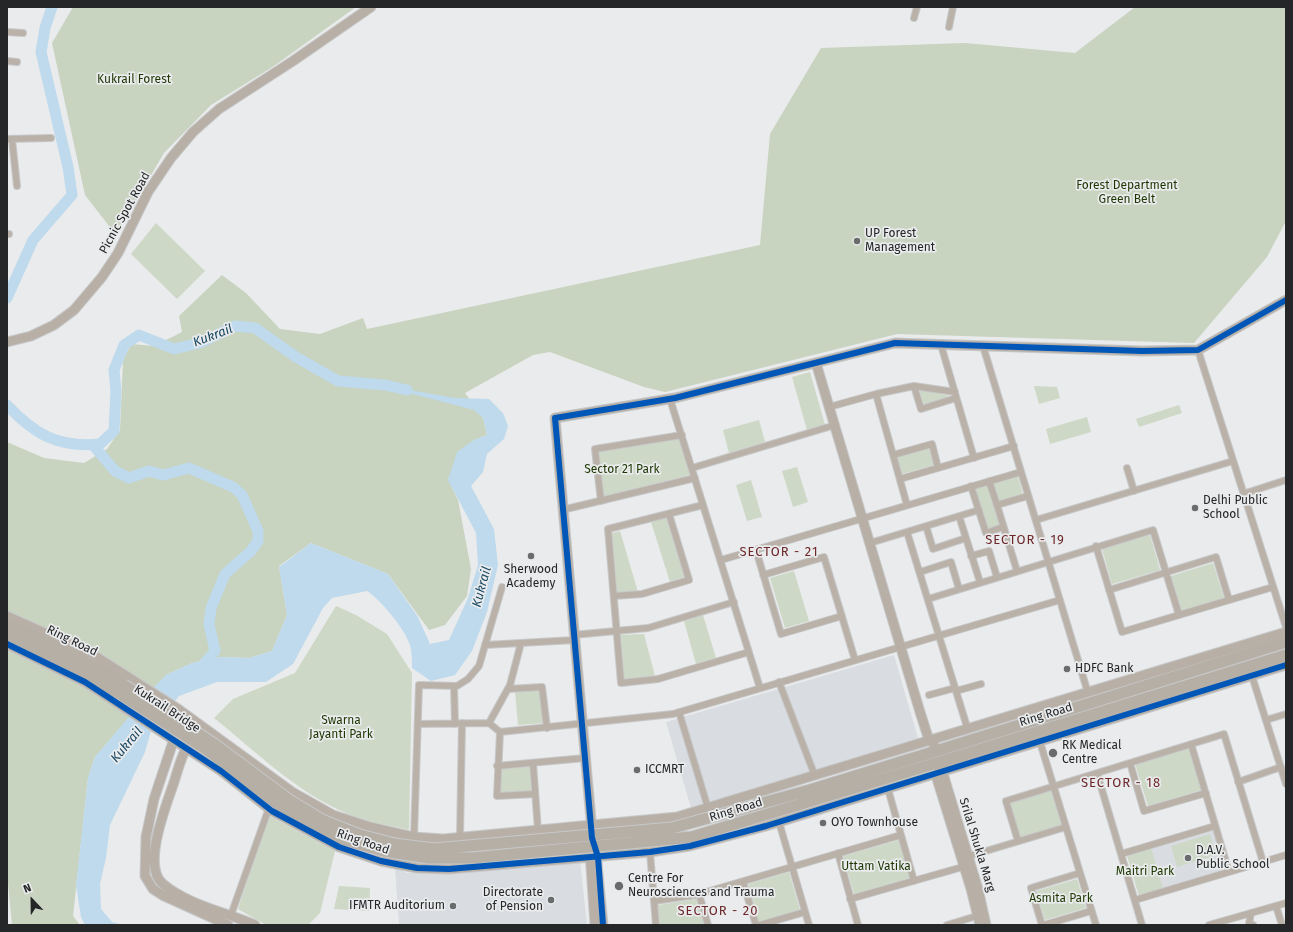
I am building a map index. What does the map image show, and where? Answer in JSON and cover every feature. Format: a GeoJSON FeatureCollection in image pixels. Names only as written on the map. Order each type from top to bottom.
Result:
{"type":"FeatureCollection","features":[{"type":"Feature","properties":{"kind":"highway","name":"Ring Road"},"geometry":{"type":"LineString","coordinates":[[7,626],[68,652],[94,665],[121,689]]}},
{"type":"Feature","properties":{"kind":"highway","name":"Ring Road"},"geometry":{"type":"LineString","coordinates":[[7,635],[64,660],[121,689]]}},
{"type":"Feature","properties":{"kind":"highway","name":"Ring Road"},"geometry":{"type":"LineString","coordinates":[[206,744],[273,801],[309,825],[344,840],[378,850],[429,858],[473,858],[692,837],[934,755],[1286,642]]}},
{"type":"Feature","properties":{"kind":"highway","name":"Ring Road"},"geometry":{"type":"LineString","coordinates":[[934,755],[1286,655]]}},
{"type":"Feature","properties":{"kind":"highway","name":"Kukrail Bridge"},"geometry":{"type":"LineString","coordinates":[[121,689],[206,744]]}},
{"type":"Feature","properties":{"kind":"street","name":"Picnic Spot Road"},"geometry":{"type":"LineString","coordinates":[[10,341],[31,336],[54,325],[74,310],[102,277],[118,253],[148,192],[171,158],[193,132],[219,109],[293,61],[371,7]]}},
{"type":"Feature","properties":{"kind":"street"},"geometry":{"type":"LineString","coordinates":[[914,18],[917,7]]}},
{"type":"Feature","properties":{"kind":"street"},"geometry":{"type":"LineString","coordinates":[[949,26],[953,7]]}},
{"type":"Feature","properties":{"kind":"street"},"geometry":{"type":"LineString","coordinates":[[7,32],[24,33]]}},
{"type":"Feature","properties":{"kind":"street"},"geometry":{"type":"LineString","coordinates":[[7,61],[17,62]]}},
{"type":"Feature","properties":{"kind":"street"},"geometry":{"type":"LineString","coordinates":[[17,186],[9,139],[50,138]]}},
{"type":"Feature","properties":{"kind":"street"},"geometry":{"type":"LineString","coordinates":[[595,925],[592,838],[573,637],[555,418],[670,398],[895,343],[1142,351],[1198,350],[1286,300]]}},
{"type":"Feature","properties":{"kind":"street"},"geometry":{"type":"LineString","coordinates":[[941,345],[974,458]]}},
{"type":"Feature","properties":{"kind":"street"},"geometry":{"type":"LineString","coordinates":[[983,346],[1088,693]]}},
{"type":"Feature","properties":{"kind":"street"},"geometry":{"type":"LineString","coordinates":[[1198,350],[1286,627]]}},
{"type":"Feature","properties":{"kind":"street","name":"Srilal Shukla Marg"},"geometry":{"type":"LineString","coordinates":[[816,363],[900,647],[966,861],[980,918],[986,925]]}},
{"type":"Feature","properties":{"kind":"street"},"geometry":{"type":"LineString","coordinates":[[914,386],[921,409],[956,395]]}},
{"type":"Feature","properties":{"kind":"street"},"geometry":{"type":"LineString","coordinates":[[829,407],[876,394],[914,386],[956,395]]}},
{"type":"Feature","properties":{"kind":"street"},"geometry":{"type":"LineString","coordinates":[[876,394],[907,505]]}},
{"type":"Feature","properties":{"kind":"street"},"geometry":{"type":"LineString","coordinates":[[670,398],[760,688]]}},
{"type":"Feature","properties":{"kind":"street"},"geometry":{"type":"LineString","coordinates":[[692,468],[835,425]]}},
{"type":"Feature","properties":{"kind":"street"},"geometry":{"type":"LineString","coordinates":[[601,501],[595,449],[682,435]]}},
{"type":"Feature","properties":{"kind":"street"},"geometry":{"type":"LineString","coordinates":[[893,455],[932,444],[938,468]]}},
{"type":"Feature","properties":{"kind":"street"},"geometry":{"type":"LineString","coordinates":[[900,479],[1014,446]]}},
{"type":"Feature","properties":{"kind":"street"},"geometry":{"type":"LineString","coordinates":[[1036,520],[1233,461]]}},
{"type":"Feature","properties":{"kind":"street"},"geometry":{"type":"LineString","coordinates":[[1127,468],[1134,491]]}},
{"type":"Feature","properties":{"kind":"street"},"geometry":{"type":"LineString","coordinates":[[721,560],[1021,472]]}},
{"type":"Feature","properties":{"kind":"street"},"geometry":{"type":"LineString","coordinates":[[562,510],[695,478]]}},
{"type":"Feature","properties":{"kind":"street"},"geometry":{"type":"LineString","coordinates":[[1244,494],[1286,480]]}},
{"type":"Feature","properties":{"kind":"street"},"geometry":{"type":"LineString","coordinates":[[989,481],[1017,570]]}},
{"type":"Feature","properties":{"kind":"street"},"geometry":{"type":"LineString","coordinates":[[971,486],[986,532],[1003,527]]}},
{"type":"Feature","properties":{"kind":"street"},"geometry":{"type":"LineString","coordinates":[[997,505],[1028,496]]}},
{"type":"Feature","properties":{"kind":"street"},"geometry":{"type":"LineString","coordinates":[[703,505],[608,529],[622,683],[658,679],[749,652]]}},
{"type":"Feature","properties":{"kind":"street"},"geometry":{"type":"LineString","coordinates":[[870,543],[979,510]]}},
{"type":"Feature","properties":{"kind":"street"},"geometry":{"type":"LineString","coordinates":[[614,596],[642,594],[689,580],[669,514]]}},
{"type":"Feature","properties":{"kind":"street"},"geometry":{"type":"LineString","coordinates":[[959,516],[980,582]]}},
{"type":"Feature","properties":{"kind":"street"},"geometry":{"type":"LineString","coordinates":[[926,526],[933,548],[966,538]]}},
{"type":"Feature","properties":{"kind":"street"},"geometry":{"type":"LineString","coordinates":[[928,599],[1017,570],[1153,530],[1178,616]]}},
{"type":"Feature","properties":{"kind":"street"},"geometry":{"type":"LineString","coordinates":[[907,532],[968,730]]}},
{"type":"Feature","properties":{"kind":"street"},"geometry":{"type":"LineString","coordinates":[[1096,546],[1122,632],[1273,587]]}},
{"type":"Feature","properties":{"kind":"street"},"geometry":{"type":"LineString","coordinates":[[756,550],[781,634],[842,616]]}},
{"type":"Feature","properties":{"kind":"street"},"geometry":{"type":"LineString","coordinates":[[971,556],[989,551],[997,577]]}},
{"type":"Feature","properties":{"kind":"street"},"geometry":{"type":"LineString","coordinates":[[763,575],[824,557],[855,660]]}},
{"type":"Feature","properties":{"kind":"street"},"geometry":{"type":"LineString","coordinates":[[1109,590],[1216,557],[1229,600]]}},
{"type":"Feature","properties":{"kind":"street"},"geometry":{"type":"LineString","coordinates":[[920,572],[951,562],[959,589]]}},
{"type":"Feature","properties":{"kind":"street"},"geometry":{"type":"LineString","coordinates":[[414,837],[419,685],[457,686],[468,679],[479,666],[502,587]]}},
{"type":"Feature","properties":{"kind":"street"},"geometry":{"type":"LineString","coordinates":[[418,724],[489,723],[500,732],[650,718],[679,712],[1060,600]]}},
{"type":"Feature","properties":{"kind":"street"},"geometry":{"type":"LineString","coordinates":[[485,645],[521,643],[648,628],[734,602]]}},
{"type":"Feature","properties":{"kind":"street"},"geometry":{"type":"LineString","coordinates":[[7,616],[92,654],[121,689]]}},
{"type":"Feature","properties":{"kind":"street"},"geometry":{"type":"LineString","coordinates":[[934,755],[968,730],[1286,632]]}},
{"type":"Feature","properties":{"kind":"street"},"geometry":{"type":"LineString","coordinates":[[489,723],[508,689],[521,643]]}},
{"type":"Feature","properties":{"kind":"street"},"geometry":{"type":"LineString","coordinates":[[7,644],[85,682],[121,689]]}},
{"type":"Feature","properties":{"kind":"street"},"geometry":{"type":"LineString","coordinates":[[934,755],[1040,742],[1286,665]]}},
{"type":"Feature","properties":{"kind":"street"},"geometry":{"type":"LineString","coordinates":[[1252,676],[1286,784]]}},
{"type":"Feature","properties":{"kind":"street"},"geometry":{"type":"LineString","coordinates":[[779,682],[815,776]]}},
{"type":"Feature","properties":{"kind":"street"},"geometry":{"type":"LineString","coordinates":[[930,695],[981,684]]}},
{"type":"Feature","properties":{"kind":"street"},"geometry":{"type":"LineString","coordinates":[[454,686],[455,724]]}},
{"type":"Feature","properties":{"kind":"street"},"geometry":{"type":"LineString","coordinates":[[508,689],[542,687],[547,728]]}},
{"type":"Feature","properties":{"kind":"street","name":"Kukrail Bridge"},"geometry":{"type":"LineString","coordinates":[[121,689],[178,709],[292,792],[333,815],[370,827],[414,837],[460,837],[677,818],[815,776],[934,755]]}},
{"type":"Feature","properties":{"kind":"street","name":"Kukrail Bridge"},"geometry":{"type":"LineString","coordinates":[[121,689],[162,732]]}},
{"type":"Feature","properties":{"kind":"street"},"geometry":{"type":"LineString","coordinates":[[679,712],[708,808]]}},
{"type":"Feature","properties":{"kind":"street"},"geometry":{"type":"LineString","coordinates":[[1266,720],[1286,714]]}},
{"type":"Feature","properties":{"kind":"street"},"geometry":{"type":"LineString","coordinates":[[187,715],[172,740],[154,799],[146,837],[145,876],[153,889],[164,896],[228,925]]}},
{"type":"Feature","properties":{"kind":"street"},"geometry":{"type":"LineString","coordinates":[[460,837],[462,723]]}},
{"type":"Feature","properties":{"kind":"street"},"geometry":{"type":"LineString","coordinates":[[201,726],[186,749],[159,827],[154,857],[156,875],[162,883],[188,900],[255,925]]}},
{"type":"Feature","properties":{"kind":"street","name":"Ring Road"},"geometry":{"type":"LineString","coordinates":[[162,732],[221,771],[268,808],[344,850],[381,861],[417,868],[450,869],[650,852],[690,846],[779,822],[888,789],[934,755]]}},
{"type":"Feature","properties":{"kind":"street"},"geometry":{"type":"LineString","coordinates":[[500,732],[497,766],[497,796],[535,794]]}},
{"type":"Feature","properties":{"kind":"street"},"geometry":{"type":"LineString","coordinates":[[1018,841],[1006,801],[1224,734],[1263,862]]}},
{"type":"Feature","properties":{"kind":"street"},"geometry":{"type":"LineString","coordinates":[[1040,742],[1096,925]]}},
{"type":"Feature","properties":{"kind":"street"},"geometry":{"type":"LineString","coordinates":[[1191,744],[1229,872]]}},
{"type":"Feature","properties":{"kind":"street"},"geometry":{"type":"LineString","coordinates":[[497,766],[585,758]]}},
{"type":"Feature","properties":{"kind":"street"},"geometry":{"type":"LineString","coordinates":[[533,763],[538,831]]}},
{"type":"Feature","properties":{"kind":"street"},"geometry":{"type":"LineString","coordinates":[[1130,763],[1144,811],[1206,793]]}},
{"type":"Feature","properties":{"kind":"street"},"geometry":{"type":"LineString","coordinates":[[1238,782],[1281,767]]}},
{"type":"Feature","properties":{"kind":"street"},"geometry":{"type":"LineString","coordinates":[[1097,773],[1142,925]]}},
{"type":"Feature","properties":{"kind":"street"},"geometry":{"type":"LineString","coordinates":[[888,789],[914,881]]}},
{"type":"Feature","properties":{"kind":"street"},"geometry":{"type":"LineString","coordinates":[[230,915],[268,808]]}},
{"type":"Feature","properties":{"kind":"street"},"geometry":{"type":"LineString","coordinates":[[779,822],[809,925]]}},
{"type":"Feature","properties":{"kind":"street"},"geometry":{"type":"LineString","coordinates":[[1121,854],[1215,826]]}},
{"type":"Feature","properties":{"kind":"street"},"geometry":{"type":"LineString","coordinates":[[850,899],[914,881],[1018,841],[1066,827]]}},
{"type":"Feature","properties":{"kind":"street"},"geometry":{"type":"LineString","coordinates":[[654,902],[699,894],[901,835]]}},
{"type":"Feature","properties":{"kind":"street"},"geometry":{"type":"LineString","coordinates":[[650,852],[656,925]]}},
{"type":"Feature","properties":{"kind":"street"},"geometry":{"type":"LineString","coordinates":[[838,853],[858,925]]}},
{"type":"Feature","properties":{"kind":"street"},"geometry":{"type":"LineString","coordinates":[[1135,900],[1286,855]]}},
{"type":"Feature","properties":{"kind":"street"},"geometry":{"type":"LineString","coordinates":[[593,857],[603,925]]}},
{"type":"Feature","properties":{"kind":"street"},"geometry":{"type":"LineString","coordinates":[[1080,873],[1031,888],[1043,925],[1091,911]]}},
{"type":"Feature","properties":{"kind":"street"},"geometry":{"type":"LineString","coordinates":[[743,882],[756,925]]}},
{"type":"Feature","properties":{"kind":"street"},"geometry":{"type":"LineString","coordinates":[[699,894],[708,925]]}},
{"type":"Feature","properties":{"kind":"street"},"geometry":{"type":"LineString","coordinates":[[1212,924],[1286,903]]}},
{"type":"Feature","properties":{"kind":"street"},"geometry":{"type":"LineString","coordinates":[[1276,906],[1282,925]]}},
{"type":"Feature","properties":{"kind":"street"},"geometry":{"type":"LineString","coordinates":[[760,925],[805,912]]}},
{"type":"Feature","properties":{"kind":"street"},"geometry":{"type":"LineString","coordinates":[[1251,913],[1249,924],[1253,925]]}},
{"type":"Feature","properties":{"kind":"street"},"geometry":{"type":"LineString","coordinates":[[947,925],[980,918]]}},
{"type":"Feature","properties":{"kind":"shaded area"},"geometry":{"type":"Polygon","coordinates":[[[894,655],[918,738],[691,808],[666,722],[894,655]]]}},
{"type":"Feature","properties":{"kind":"shaded area","name":"D.A.V. Public School"},"geometry":{"type":"Polygon","coordinates":[[[1214,830],[1226,871],[1163,888],[1151,848],[1214,830]]]}},
{"type":"Feature","properties":{"kind":"shaded area"},"geometry":{"type":"Polygon","coordinates":[[[580,861],[587,925],[399,925],[395,868],[407,873],[432,873],[580,861]]]}},
{"type":"Feature","properties":{"kind":"green space","name":"Kukrail Forest"},"geometry":{"type":"Polygon","coordinates":[[[73,7],[356,7],[274,66],[211,105],[164,153],[116,235],[85,195],[52,43],[73,7]]]}},
{"type":"Feature","properties":{"kind":"green space","name":"Forest Department Green Belt"},"geometry":{"type":"Polygon","coordinates":[[[1135,7],[1286,7],[1286,221],[1267,257],[1194,343],[897,334],[665,392],[644,387],[550,352],[533,355],[465,393],[483,418],[487,435],[474,440],[448,479],[458,500],[471,569],[467,596],[445,625],[429,630],[388,574],[311,543],[279,566],[287,615],[272,651],[249,658],[221,657],[192,663],[166,675],[95,757],[88,778],[73,916],[80,925],[12,925],[7,873],[7,442],[44,458],[84,463],[107,449],[120,430],[123,361],[131,344],[154,346],[182,332],[179,316],[222,275],[246,293],[280,329],[320,334],[363,318],[367,329],[760,245],[770,134],[821,48],[965,43],[1075,53],[1135,7]]]}},
{"type":"Feature","properties":{"kind":"green space"},"geometry":{"type":"Polygon","coordinates":[[[156,223],[205,271],[177,299],[131,254],[156,223]]]}},
{"type":"Feature","properties":{"kind":"green space"},"geometry":{"type":"Polygon","coordinates":[[[810,372],[825,425],[807,430],[792,377],[810,372]]]}},
{"type":"Feature","properties":{"kind":"green space"},"geometry":{"type":"Polygon","coordinates":[[[1034,386],[1057,387],[1060,398],[1039,404],[1034,386]]]}},
{"type":"Feature","properties":{"kind":"green space"},"geometry":{"type":"Polygon","coordinates":[[[919,389],[950,396],[924,405],[919,389]]]}},
{"type":"Feature","properties":{"kind":"green space"},"geometry":{"type":"Polygon","coordinates":[[[1179,405],[1182,413],[1139,427],[1136,419],[1179,405]]]}},
{"type":"Feature","properties":{"kind":"green space"},"geometry":{"type":"Polygon","coordinates":[[[1087,417],[1091,432],[1050,444],[1046,429],[1087,417]]]}},
{"type":"Feature","properties":{"kind":"green space"},"geometry":{"type":"Polygon","coordinates":[[[759,420],[765,442],[729,453],[723,430],[759,420]]]}},
{"type":"Feature","properties":{"kind":"green space","name":"Sector 21 Park"},"geometry":{"type":"Polygon","coordinates":[[[679,439],[690,475],[604,496],[599,452],[679,439]]]}},
{"type":"Feature","properties":{"kind":"green space"},"geometry":{"type":"Polygon","coordinates":[[[929,448],[934,465],[902,474],[897,457],[929,448]]]}},
{"type":"Feature","properties":{"kind":"green space"},"geometry":{"type":"Polygon","coordinates":[[[797,467],[808,502],[793,507],[782,471],[797,467]]]}},
{"type":"Feature","properties":{"kind":"green space"},"geometry":{"type":"Polygon","coordinates":[[[1018,476],[1023,495],[995,504],[1001,525],[988,529],[975,488],[1018,476]]]}},
{"type":"Feature","properties":{"kind":"green space"},"geometry":{"type":"Polygon","coordinates":[[[751,480],[762,517],[747,521],[736,485],[751,480]]]}},
{"type":"Feature","properties":{"kind":"green space"},"geometry":{"type":"Polygon","coordinates":[[[666,517],[684,577],[670,582],[651,522],[666,517]]]}},
{"type":"Feature","properties":{"kind":"green space"},"geometry":{"type":"Polygon","coordinates":[[[620,531],[638,592],[617,593],[612,533],[620,531]]]}},
{"type":"Feature","properties":{"kind":"green space"},"geometry":{"type":"Polygon","coordinates":[[[1150,535],[1160,570],[1112,584],[1102,549],[1150,535]]]}},
{"type":"Feature","properties":{"kind":"green space"},"geometry":{"type":"Polygon","coordinates":[[[1213,563],[1224,598],[1181,611],[1171,576],[1213,563]]]}},
{"type":"Feature","properties":{"kind":"green space"},"geometry":{"type":"Polygon","coordinates":[[[794,571],[809,621],[785,628],[770,578],[794,571]]]}},
{"type":"Feature","properties":{"kind":"green space","name":"Swarna Jayanti Park"},"geometry":{"type":"Polygon","coordinates":[[[336,606],[356,615],[387,634],[412,673],[409,830],[365,820],[339,810],[319,799],[300,788],[214,718],[233,699],[295,673],[336,606]]]}},
{"type":"Feature","properties":{"kind":"green space"},"geometry":{"type":"Polygon","coordinates":[[[703,615],[716,658],[696,664],[684,621],[703,615]]]}},
{"type":"Feature","properties":{"kind":"green space"},"geometry":{"type":"Polygon","coordinates":[[[644,634],[655,676],[624,679],[621,635],[644,634]]]}},
{"type":"Feature","properties":{"kind":"green space"},"geometry":{"type":"Polygon","coordinates":[[[541,689],[544,723],[518,725],[515,691],[541,689]]]}},
{"type":"Feature","properties":{"kind":"green space"},"geometry":{"type":"Polygon","coordinates":[[[1189,748],[1202,790],[1148,806],[1135,764],[1189,748]]]}},
{"type":"Feature","properties":{"kind":"green space"},"geometry":{"type":"Polygon","coordinates":[[[530,767],[531,791],[501,793],[501,769],[530,767]]]}},
{"type":"Feature","properties":{"kind":"green space"},"geometry":{"type":"Polygon","coordinates":[[[1051,791],[1062,826],[1020,839],[1009,803],[1051,791]]]}},
{"type":"Feature","properties":{"kind":"green space"},"geometry":{"type":"Polygon","coordinates":[[[268,815],[335,851],[320,913],[308,925],[266,925],[238,909],[268,815]]]}},
{"type":"Feature","properties":{"kind":"green space"},"geometry":{"type":"Polygon","coordinates":[[[1210,834],[1216,855],[1177,867],[1171,846],[1210,834]]]}},
{"type":"Feature","properties":{"kind":"green space","name":"Uttam Vatika"},"geometry":{"type":"Polygon","coordinates":[[[899,840],[910,878],[854,894],[843,856],[899,840]]]}},
{"type":"Feature","properties":{"kind":"green space","name":"Maitri Park"},"geometry":{"type":"Polygon","coordinates":[[[1151,848],[1163,888],[1139,896],[1127,856],[1151,848]]]}},
{"type":"Feature","properties":{"kind":"green space"},"geometry":{"type":"Polygon","coordinates":[[[789,872],[800,910],[759,922],[748,884],[789,872]]]}},
{"type":"Feature","properties":{"kind":"green space","name":"Asmita Park"},"geometry":{"type":"Polygon","coordinates":[[[1077,879],[1086,908],[1045,920],[1036,891],[1077,879]]]}},
{"type":"Feature","properties":{"kind":"green space"},"geometry":{"type":"Polygon","coordinates":[[[339,886],[370,888],[369,911],[334,909],[339,886]]]}},
{"type":"Feature","properties":{"kind":"green space"},"geometry":{"type":"Polygon","coordinates":[[[697,899],[704,925],[660,925],[658,905],[697,899]]]}},
{"type":"Feature","properties":{"kind":"water"},"geometry":{"type":"Polygon","coordinates":[[[393,387],[455,398],[489,399],[503,413],[508,426],[504,439],[487,454],[483,472],[471,486],[494,529],[498,565],[487,612],[472,651],[455,675],[431,681],[412,668],[412,654],[410,645],[403,631],[386,608],[367,591],[332,598],[323,608],[293,664],[266,682],[217,682],[179,696],[151,731],[145,752],[110,825],[106,858],[100,884],[101,909],[112,922],[123,925],[85,925],[81,917],[76,885],[88,778],[95,757],[154,687],[166,675],[192,663],[221,657],[249,658],[272,651],[287,615],[279,567],[311,543],[388,574],[418,617],[430,644],[449,640],[468,598],[478,565],[476,533],[448,480],[457,452],[474,440],[487,435],[483,418],[474,410],[401,391],[393,387]]]}},
{"type":"Feature","properties":{"kind":"waterway","name":"Kukrail"},"geometry":{"type":"LineString","coordinates":[[7,298],[33,240],[72,195],[68,167],[41,52],[45,28],[52,7]]}},
{"type":"Feature","properties":{"kind":"waterway","name":"Kukrail"},"geometry":{"type":"LineString","coordinates":[[7,405],[38,432],[49,437],[72,444],[100,444],[114,431],[116,391],[114,370],[124,345],[139,335],[174,349],[200,343],[235,326],[255,328],[296,357],[338,381],[385,385],[407,390]]}},
{"type":"Feature","properties":{"kind":"waterway"},"geometry":{"type":"LineString","coordinates":[[93,445],[115,471],[129,478],[149,471],[163,475],[189,468],[233,487],[242,495],[258,531],[258,541],[251,551],[225,574],[211,608],[209,624],[215,651],[198,671]]}},
{"type":"Feature","properties":{"kind":"cycle path"},"geometry":{"type":"LineString","coordinates":[[603,925],[598,857],[592,838],[555,418],[675,398],[895,343],[1142,351],[1198,350],[1286,300]]}},
{"type":"Feature","properties":{"kind":"cycle path"},"geometry":{"type":"LineString","coordinates":[[7,644],[85,682],[221,771],[272,811],[339,847],[381,861],[417,868],[449,869],[650,852],[690,846],[766,826],[1286,665]]}},
{"type":"Feature","properties":{"kind":"place","name":"UP Forest Management"},"geometry":{"type":"Point","coordinates":[857,241]}},
{"type":"Feature","properties":{"kind":"place","name":"Delhi Public School"},"geometry":{"type":"Point","coordinates":[1195,508]}},
{"type":"Feature","properties":{"kind":"place","name":"Sherwood Academy"},"geometry":{"type":"Point","coordinates":[531,556]}},
{"type":"Feature","properties":{"kind":"place","name":"HDFC Bank"},"geometry":{"type":"Point","coordinates":[1067,669]}},
{"type":"Feature","properties":{"kind":"place","name":"RK Medical Centre"},"geometry":{"type":"Point","coordinates":[1053,753]}},
{"type":"Feature","properties":{"kind":"place","name":"ICCMRT"},"geometry":{"type":"Point","coordinates":[637,770]}},
{"type":"Feature","properties":{"kind":"place","name":"OYO Townhouse"},"geometry":{"type":"Point","coordinates":[823,823]}},
{"type":"Feature","properties":{"kind":"place","name":"D.A.V. Public School"},"geometry":{"type":"Point","coordinates":[1188,858]}},
{"type":"Feature","properties":{"kind":"place","name":"Centre For Neurosciences and Trauma"},"geometry":{"type":"Point","coordinates":[619,886]}},
{"type":"Feature","properties":{"kind":"place","name":"Directorate of Pension"},"geometry":{"type":"Point","coordinates":[551,900]}},
{"type":"Feature","properties":{"kind":"place","name":"IFMTR Auditorium"},"geometry":{"type":"Point","coordinates":[453,906]}},
{"type":"Feature","properties":{"kind":"district","name":"SECTOR - 19"},"geometry":{"type":"Point","coordinates":[1025,540]}},
{"type":"Feature","properties":{"kind":"district","name":"SECTOR - 21"},"geometry":{"type":"Point","coordinates":[779,552]}},
{"type":"Feature","properties":{"kind":"district","name":"SECTOR - 18"},"geometry":{"type":"Point","coordinates":[1121,783]}},
{"type":"Feature","properties":{"kind":"district","name":"SECTOR - 20"},"geometry":{"type":"Point","coordinates":[718,911]}}]}
